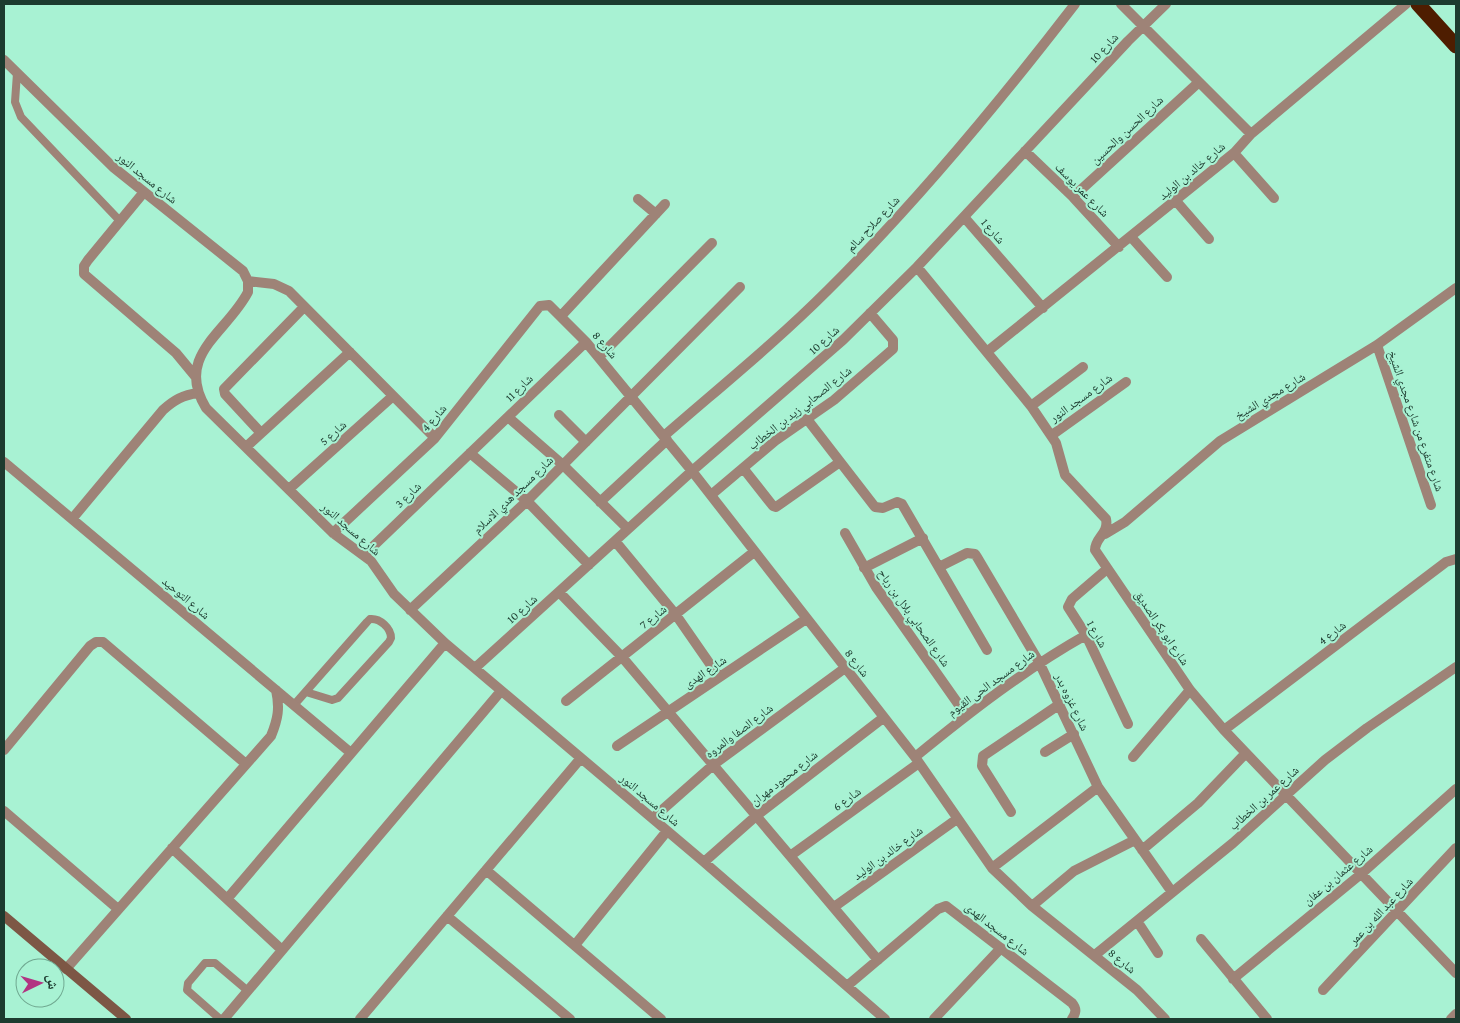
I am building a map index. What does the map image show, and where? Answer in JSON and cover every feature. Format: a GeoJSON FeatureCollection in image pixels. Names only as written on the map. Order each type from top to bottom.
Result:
{"type":"FeatureCollection","features":[{"type":"Feature","properties":{"kind":"highway"},"geometry":{"type":"LineString","coordinates":[[1418,4],[1456,46]]}},
{"type":"Feature","properties":{"kind":"street","name":"شارع صلاح سالم"},"geometry":{"type":"LineString","coordinates":[[665,438],[786,330],[868,250],[980,124],[1075,4]]}},
{"type":"Feature","properties":{"kind":"street"},"geometry":{"type":"LineString","coordinates":[[1121,4],[1251,134]]}},
{"type":"Feature","properties":{"kind":"street","name":"شارع 10"},"geometry":{"type":"LineString","coordinates":[[474,668],[692,471],[784,393],[870,313],[917,267],[1166,4]]}},
{"type":"Feature","properties":{"kind":"street","name":"شارع خالد بن الوليد"},"geometry":{"type":"LineString","coordinates":[[988,351],[1131,238],[1234,153],[1251,134],[1406,4]]}},
{"type":"Feature","properties":{"kind":"street","name":"شارع مسجد النور"},"geometry":{"type":"LineString","coordinates":[[4,60],[82,140],[243,271],[248,281],[248,292],[243,302],[198,360],[195,376],[198,393],[206,408],[333,533],[364,555],[378,569],[394,594],[445,643],[653,818],[885,1019]]}},
{"type":"Feature","properties":{"kind":"street","name":"شارع الحسن والحسين"},"geometry":{"type":"LineString","coordinates":[[1073,197],[1199,82]]}},
{"type":"Feature","properties":{"kind":"street","name":"شارع عمر يوسف"},"geometry":{"type":"LineString","coordinates":[[1025,151],[1073,197],[1119,247]]}},
{"type":"Feature","properties":{"kind":"street"},"geometry":{"type":"LineString","coordinates":[[1234,153],[1274,198]]}},
{"type":"Feature","properties":{"kind":"street"},"geometry":{"type":"LineString","coordinates":[[144,192],[88,260],[84,266],[84,274],[176,353],[195,376]]}},
{"type":"Feature","properties":{"kind":"street"},"geometry":{"type":"LineString","coordinates":[[638,199],[656,214]]}},
{"type":"Feature","properties":{"kind":"street"},"geometry":{"type":"LineString","coordinates":[[1176,201],[1209,239]]}},
{"type":"Feature","properties":{"kind":"street"},"geometry":{"type":"LineString","coordinates":[[561,316],[665,204]]}},
{"type":"Feature","properties":{"kind":"street","name":"شارع 1"},"geometry":{"type":"LineString","coordinates":[[964,217],[1044,308]]}},
{"type":"Feature","properties":{"kind":"street"},"geometry":{"type":"LineString","coordinates":[[1131,238],[1167,277]]}},
{"type":"Feature","properties":{"kind":"street"},"geometry":{"type":"LineString","coordinates":[[599,357],[712,243]]}},
{"type":"Feature","properties":{"kind":"street"},"geometry":{"type":"LineString","coordinates":[[917,267],[988,351],[1052,435],[1066,475],[1106,519],[1108,527],[1105,534]]}},
{"type":"Feature","properties":{"kind":"street"},"geometry":{"type":"LineString","coordinates":[[248,281],[282,287],[350,352],[435,438]]}},
{"type":"Feature","properties":{"kind":"street","name":"شارع مسجد هدي الاسلام"},"geometry":{"type":"LineString","coordinates":[[410,610],[526,501],[740,287]]}},
{"type":"Feature","properties":{"kind":"street","name":"شارع مجدي الشيخ"},"geometry":{"type":"LineString","coordinates":[[1105,534],[1125,522],[1220,441],[1377,345],[1456,288]]}},
{"type":"Feature","properties":{"kind":"street","name":"شارع 8"},"geometry":{"type":"LineString","coordinates":[[543,305],[561,316],[586,342],[692,471],[917,760],[992,868],[1032,906],[1137,990],[1165,1019]]}},
{"type":"Feature","properties":{"kind":"street","name":"شارع 4"},"geometry":{"type":"LineString","coordinates":[[333,533],[435,438],[543,305]]}},
{"type":"Feature","properties":{"kind":"street"},"geometry":{"type":"LineString","coordinates":[[261,433],[225,394],[224,389],[304,307]]}},
{"type":"Feature","properties":{"kind":"street","name":"شارع الصحابي زيد بن الخطاب"},"geometry":{"type":"LineString","coordinates":[[711,495],[775,441],[834,400],[893,349],[893,340],[870,313]]}},
{"type":"Feature","properties":{"kind":"street","name":"شارع 11"},"geometry":{"type":"LineString","coordinates":[[470,453],[586,342]]}},
{"type":"Feature","properties":{"kind":"street","name":"شارع متفرع من شارع مجدي الشيخ"},"geometry":{"type":"LineString","coordinates":[[1377,345],[1431,504]]}},
{"type":"Feature","properties":{"kind":"street"},"geometry":{"type":"LineString","coordinates":[[246,447],[350,352]]}},
{"type":"Feature","properties":{"kind":"street"},"geometry":{"type":"LineString","coordinates":[[1031,406],[1083,367]]}},
{"type":"Feature","properties":{"kind":"street","name":"شارع مسجد النور"},"geometry":{"type":"LineString","coordinates":[[1052,435],[1126,382]]}},
{"type":"Feature","properties":{"kind":"street"},"geometry":{"type":"LineString","coordinates":[[72,519],[163,410],[179,398],[198,393]]}},
{"type":"Feature","properties":{"kind":"street","name":"شارع 5"},"geometry":{"type":"LineString","coordinates":[[289,489],[393,396]]}},
{"type":"Feature","properties":{"kind":"street"},"geometry":{"type":"LineString","coordinates":[[559,415],[586,442]]}},
{"type":"Feature","properties":{"kind":"street"},"geometry":{"type":"LineString","coordinates":[[508,417],[563,464],[628,530]]}},
{"type":"Feature","properties":{"kind":"street"},"geometry":{"type":"LineString","coordinates":[[807,420],[875,506],[883,508],[897,502],[902,504],[986,650]]}},
{"type":"Feature","properties":{"kind":"street"},"geometry":{"type":"LineString","coordinates":[[600,502],[665,438]]}},
{"type":"Feature","properties":{"kind":"street"},"geometry":{"type":"LineString","coordinates":[[470,453],[526,501],[589,565]]}},
{"type":"Feature","properties":{"kind":"street","name":"شارع 3"},"geometry":{"type":"LineString","coordinates":[[364,555],[470,453]]}},
{"type":"Feature","properties":{"kind":"street","name":"شارع التوحيد"},"geometry":{"type":"LineString","coordinates":[[4,462],[351,753]]}},
{"type":"Feature","properties":{"kind":"street"},"geometry":{"type":"LineString","coordinates":[[743,468],[773,506],[776,507],[840,462]]}},
{"type":"Feature","properties":{"kind":"street","name":"شارع الصحابي بلال بن رباح"},"geometry":{"type":"LineString","coordinates":[[845,533],[864,568],[966,715]]}},
{"type":"Feature","properties":{"kind":"street","name":"شارع ابو بكر الصديق"},"geometry":{"type":"LineString","coordinates":[[1105,534],[1098,541],[1095,550],[1190,690],[1224,730],[1456,973]]}},
{"type":"Feature","properties":{"kind":"street"},"geometry":{"type":"LineString","coordinates":[[864,568],[922,538]]}},
{"type":"Feature","properties":{"kind":"street"},"geometry":{"type":"LineString","coordinates":[[614,541],[676,615],[719,677]]}},
{"type":"Feature","properties":{"kind":"street","name":"شارع 7"},"geometry":{"type":"LineString","coordinates":[[566,701],[754,552]]}},
{"type":"Feature","properties":{"kind":"street","name":"شارع غزوه بدر"},"geometry":{"type":"LineString","coordinates":[[939,568],[967,553],[975,554],[1039,662],[1098,787],[1172,892]]}},
{"type":"Feature","properties":{"kind":"street","name":"شارع 4"},"geometry":{"type":"LineString","coordinates":[[1224,730],[1446,562],[1456,558]]}},
{"type":"Feature","properties":{"kind":"street","name":"شارع 1"},"geometry":{"type":"LineString","coordinates":[[1107,569],[1069,603],[1069,612],[1086,635],[1128,724]]}},
{"type":"Feature","properties":{"kind":"street"},"geometry":{"type":"LineString","coordinates":[[559,592],[622,657],[878,960]]}},
{"type":"Feature","properties":{"kind":"street","name":"شارع الهدى"},"geometry":{"type":"LineString","coordinates":[[617,746],[806,619]]}},
{"type":"Feature","properties":{"kind":"street","name":"شارع مسجد الحى القيوم"},"geometry":{"type":"LineString","coordinates":[[917,760],[966,715],[1039,662],[1086,635]]}},
{"type":"Feature","properties":{"kind":"street"},"geometry":{"type":"LineString","coordinates":[[4,750],[90,646],[96,642],[103,642],[246,764]]}},
{"type":"Feature","properties":{"kind":"street"},"geometry":{"type":"LineString","coordinates":[[227,899],[445,643]]}},
{"type":"Feature","properties":{"kind":"street","name":"شارع عمر بن الخطاب"},"geometry":{"type":"LineString","coordinates":[[1095,955],[1260,820],[1285,794],[1367,728],[1456,667]]}},
{"type":"Feature","properties":{"kind":"street","name":"شارع الصفا والمروه"},"geometry":{"type":"LineString","coordinates":[[653,818],[714,765],[845,668]]}},
{"type":"Feature","properties":{"kind":"street"},"geometry":{"type":"LineString","coordinates":[[66,968],[271,736],[278,721],[279,706],[276,690]]}},
{"type":"Feature","properties":{"kind":"street"},"geometry":{"type":"LineString","coordinates":[[1133,757],[1190,690]]}},
{"type":"Feature","properties":{"kind":"street"},"geometry":{"type":"LineString","coordinates":[[224,1019],[501,691]]}},
{"type":"Feature","properties":{"kind":"street"},"geometry":{"type":"LineString","coordinates":[[1011,812],[982,766],[983,756],[1060,704]]}},
{"type":"Feature","properties":{"kind":"street","name":"شارع محمود مهران"},"geometry":{"type":"LineString","coordinates":[[704,862],[756,816],[883,718]]}},
{"type":"Feature","properties":{"kind":"street"},"geometry":{"type":"LineString","coordinates":[[1045,752],[1074,734]]}},
{"type":"Feature","properties":{"kind":"street"},"geometry":{"type":"LineString","coordinates":[[1142,850],[1198,804],[1246,753]]}},
{"type":"Feature","properties":{"kind":"street"},"geometry":{"type":"LineString","coordinates":[[360,1019],[581,758]]}},
{"type":"Feature","properties":{"kind":"street","name":"شارع 6"},"geometry":{"type":"LineString","coordinates":[[790,856],[917,760]]}},
{"type":"Feature","properties":{"kind":"street"},"geometry":{"type":"LineString","coordinates":[[992,868],[1098,787]]}},
{"type":"Feature","properties":{"kind":"street","name":"شارع عثمان بن عفان"},"geometry":{"type":"LineString","coordinates":[[1233,979],[1360,874],[1456,789]]}},
{"type":"Feature","properties":{"kind":"street"},"geometry":{"type":"LineString","coordinates":[[4,811],[118,909]]}},
{"type":"Feature","properties":{"kind":"street","name":"شارع خالد بن الوليد"},"geometry":{"type":"LineString","coordinates":[[834,908],[957,819]]}},
{"type":"Feature","properties":{"kind":"street"},"geometry":{"type":"LineString","coordinates":[[575,946],[667,831]]}},
{"type":"Feature","properties":{"kind":"street"},"geometry":{"type":"LineString","coordinates":[[1032,906],[1074,871],[1135,840]]}},
{"type":"Feature","properties":{"kind":"street"},"geometry":{"type":"LineString","coordinates":[[172,848],[282,950]]}},
{"type":"Feature","properties":{"kind":"street","name":"شارع عبد الله بن عمر"},"geometry":{"type":"LineString","coordinates":[[1323,990],[1456,848]]}},
{"type":"Feature","properties":{"kind":"street"},"geometry":{"type":"LineString","coordinates":[[486,870],[661,1019]]}},
{"type":"Feature","properties":{"kind":"street","name":"شارع مسجد الهدى"},"geometry":{"type":"LineString","coordinates":[[847,986],[942,907],[950,908],[1072,1003],[1076,1013],[1072,1019]]}},
{"type":"Feature","properties":{"kind":"street"},"geometry":{"type":"LineString","coordinates":[[4,916],[126,1019]]}},
{"type":"Feature","properties":{"kind":"street"},"geometry":{"type":"LineString","coordinates":[[447,916],[570,1019]]}},
{"type":"Feature","properties":{"kind":"street"},"geometry":{"type":"LineString","coordinates":[[1137,921],[1158,953]]}},
{"type":"Feature","properties":{"kind":"street"},"geometry":{"type":"LineString","coordinates":[[1201,939],[1266,1019]]}},
{"type":"Feature","properties":{"kind":"street"},"geometry":{"type":"LineString","coordinates":[[934,1019],[1001,948]]}},
{"type":"Feature","properties":{"kind":"street"},"geometry":{"type":"LineString","coordinates":[[1451,1019],[1456,1014]]}},
{"type":"Feature","properties":{"kind":"lane"},"geometry":{"type":"LineString","coordinates":[[17,73],[15,102],[22,118],[120,221]]}},
{"type":"Feature","properties":{"kind":"lane"},"geometry":{"type":"LineString","coordinates":[[294,705],[370,619],[379,620],[389,629],[391,638],[389,642],[338,698],[332,700],[306,692]]}},
{"type":"Feature","properties":{"kind":"lane"},"geometry":{"type":"LineString","coordinates":[[220,1019],[187,990],[188,984],[205,963],[212,961],[248,991]]}}]}
